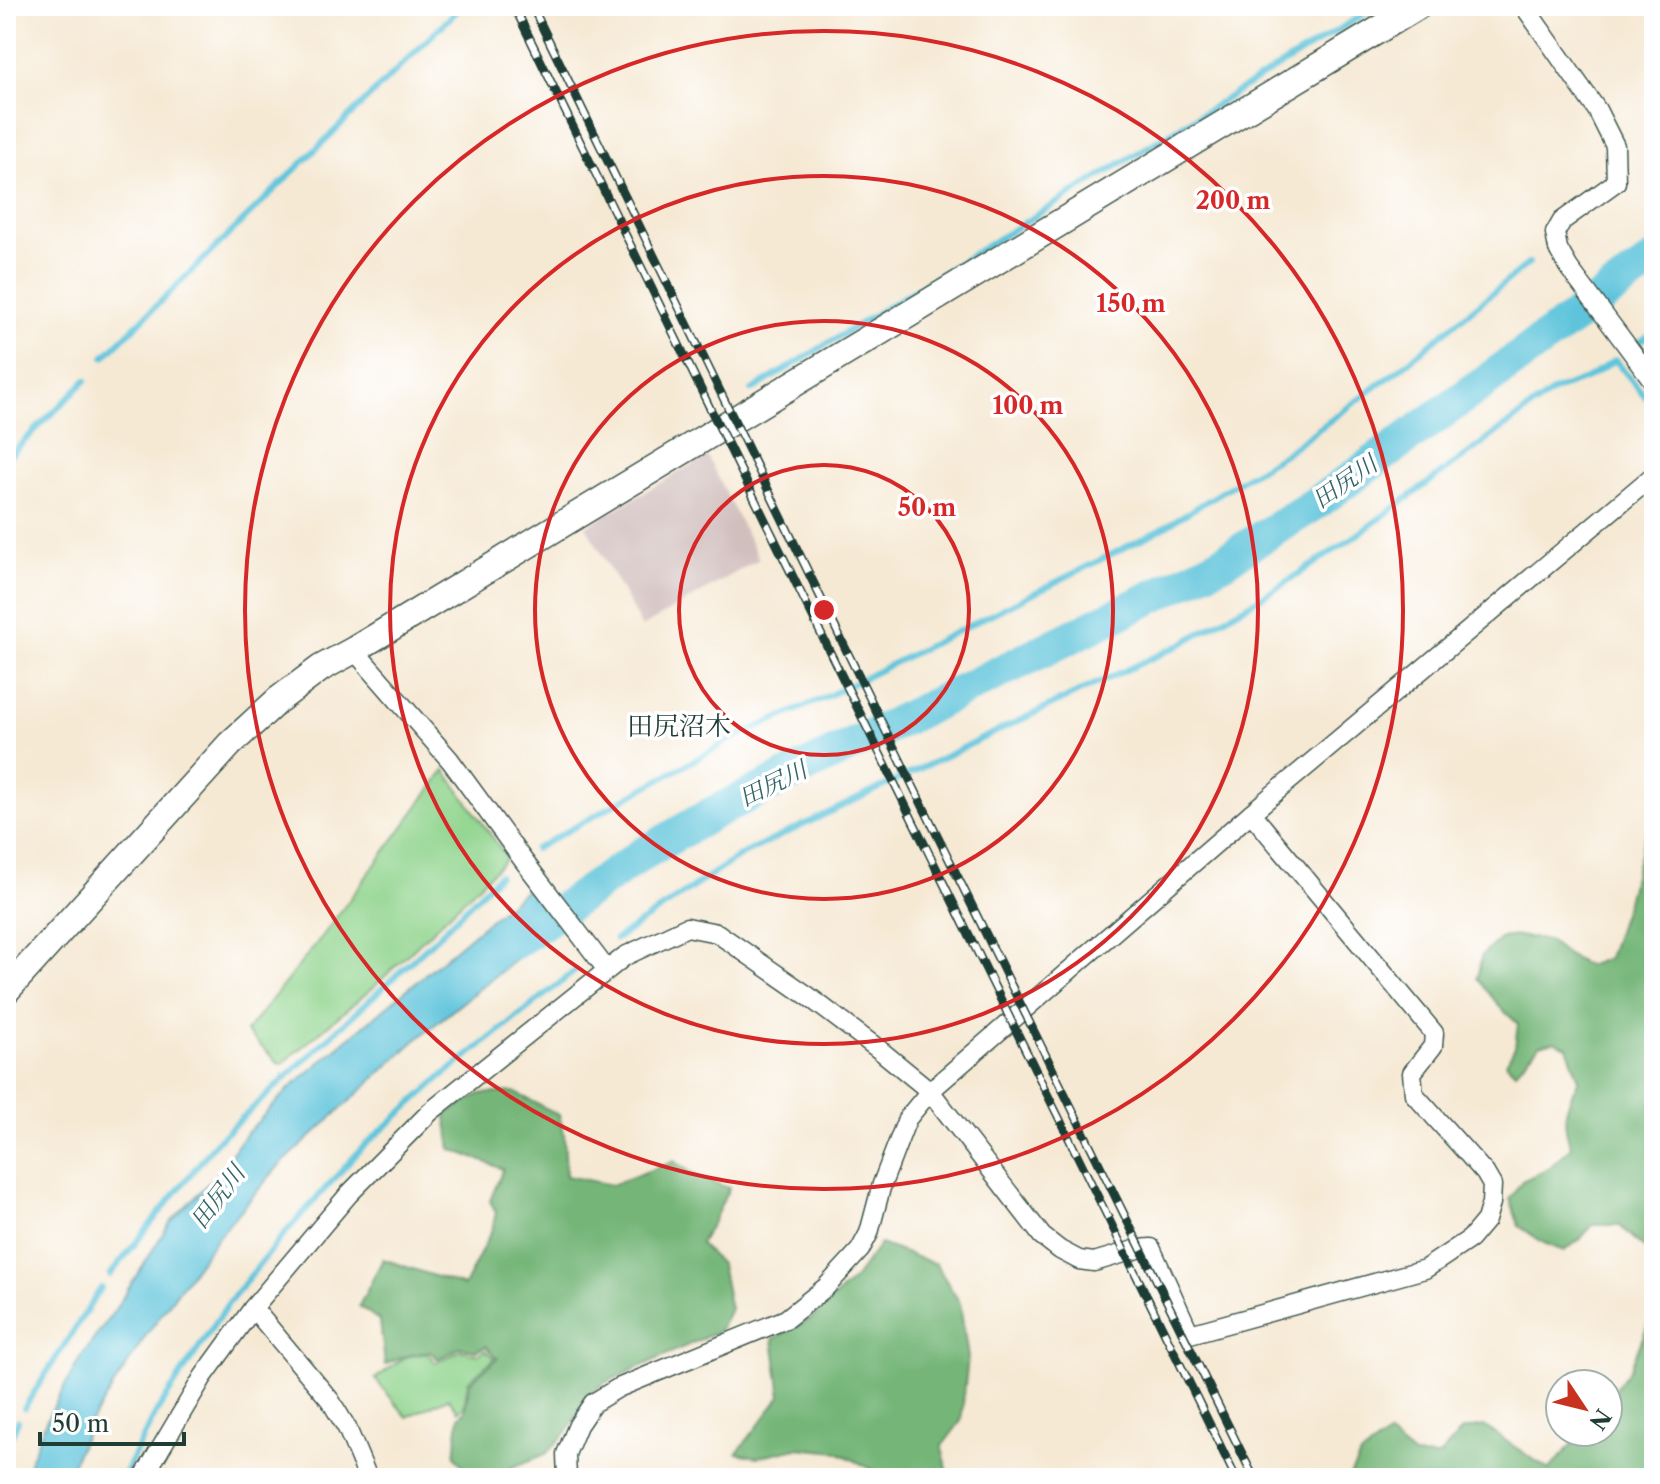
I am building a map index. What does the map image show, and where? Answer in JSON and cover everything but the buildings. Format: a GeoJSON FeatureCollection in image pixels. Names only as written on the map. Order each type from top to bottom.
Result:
{"type":"FeatureCollection","features":[{"type":"Feature","properties":{"kind":"street"},"geometry":{"type":"LineString","coordinates":[[6,991],[230,744],[278,700],[321,668],[1418,6]]}},
{"type":"Feature","properties":{"kind":"street"},"geometry":{"type":"LineString","coordinates":[[1524,6],[1597,110],[1615,146],[1616,182],[1562,221],[1555,233],[1558,249],[1616,331],[1651,370]]}},
{"type":"Feature","properties":{"kind":"street"},"geometry":{"type":"LineString","coordinates":[[567,1478],[566,1454],[578,1425],[593,1403],[618,1388],[786,1319],[826,1287],[860,1250],[869,1233],[882,1184],[907,1119],[930,1091],[1251,813],[1654,475]]}},
{"type":"Feature","properties":{"kind":"street"},"geometry":{"type":"LineString","coordinates":[[354,650],[450,760],[607,970]]}},
{"type":"Feature","properties":{"kind":"street"},"geometry":{"type":"LineString","coordinates":[[143,1478],[203,1377],[253,1308],[349,1194],[430,1112],[607,970],[625,956],[687,927],[717,933],[808,996],[930,1091],[1042,1236],[1060,1250],[1079,1260],[1094,1262],[1151,1248],[1190,1334],[1425,1269],[1470,1239],[1486,1220],[1492,1185],[1485,1173],[1414,1094],[1412,1073],[1433,1046],[1434,1033],[1251,813]]}},
{"type":"Feature","properties":{"kind":"street"},"geometry":{"type":"LineString","coordinates":[[253,1308],[330,1400],[347,1428],[368,1478]]}},
{"type":"Feature","properties":{"kind":"shaded area"},"geometry":{"type":"Polygon","coordinates":[[[707,456],[759,559],[642,627],[586,526],[707,456]]]}},
{"type":"Feature","properties":{"kind":"green space"},"geometry":{"type":"Polygon","coordinates":[[[445,770],[507,858],[376,985],[281,1065],[246,1032],[324,934],[445,770]]]}},
{"type":"Feature","properties":{"kind":"green space"},"geometry":{"type":"Polygon","coordinates":[[[1645,836],[1654,841],[1654,1279],[1653,1256],[1619,1225],[1593,1225],[1564,1251],[1544,1243],[1519,1226],[1510,1199],[1522,1181],[1549,1168],[1571,1147],[1565,1120],[1579,1079],[1567,1047],[1554,1041],[1540,1045],[1515,1072],[1506,1063],[1515,1047],[1518,1024],[1477,978],[1482,955],[1501,938],[1517,936],[1548,940],[1587,966],[1608,958],[1645,836]]]}},
{"type":"Feature","properties":{"kind":"green space"},"geometry":{"type":"Polygon","coordinates":[[[514,1092],[559,1115],[564,1133],[566,1176],[612,1185],[674,1161],[700,1178],[729,1188],[700,1243],[721,1265],[730,1309],[719,1331],[604,1383],[588,1396],[567,1432],[546,1454],[485,1478],[472,1478],[455,1456],[459,1417],[465,1411],[470,1382],[498,1358],[486,1346],[476,1351],[460,1347],[438,1359],[430,1351],[402,1357],[385,1365],[380,1321],[359,1306],[383,1259],[464,1286],[492,1230],[496,1212],[490,1201],[503,1169],[451,1149],[446,1115],[480,1094],[514,1092]]]}},
{"type":"Feature","properties":{"kind":"green space"},"geometry":{"type":"Polygon","coordinates":[[[880,1244],[936,1264],[960,1303],[968,1358],[961,1421],[942,1446],[949,1478],[889,1478],[838,1452],[797,1448],[757,1457],[737,1453],[781,1396],[773,1339],[812,1318],[855,1278],[880,1244]]]}},
{"type":"Feature","properties":{"kind":"green space"},"geometry":{"type":"Polygon","coordinates":[[[1654,1310],[1654,1478],[1351,1478],[1360,1456],[1388,1435],[1414,1456],[1439,1457],[1462,1430],[1484,1426],[1549,1470],[1569,1448],[1624,1448],[1624,1377],[1654,1310]]]}},
{"type":"Feature","properties":{"kind":"green space"},"geometry":{"type":"Polygon","coordinates":[[[461,1350],[477,1355],[485,1350],[495,1358],[468,1381],[464,1407],[458,1411],[448,1398],[407,1417],[375,1379],[405,1357],[428,1353],[436,1363],[461,1350]]]}},
{"type":"Feature","properties":{"kind":"water"},"geometry":{"type":"Polygon","coordinates":[[[529,887],[557,926],[417,1039],[277,1168],[216,1239],[147,1334],[90,1423],[66,1478],[23,1478],[46,1421],[79,1360],[171,1221],[219,1172],[244,1136],[292,1086],[529,887]]]}},
{"type":"Feature","properties":{"kind":"waterway"},"geometry":{"type":"LineString","coordinates":[[104,357],[462,6]]}},
{"type":"Feature","properties":{"kind":"waterway"},"geometry":{"type":"LineString","coordinates":[[752,390],[1377,6]]}},
{"type":"Feature","properties":{"kind":"waterway","name":"田尻川"},"geometry":{"type":"LineString","coordinates":[[515,942],[641,855],[713,813],[1219,564],[1318,502],[1654,260]]}},
{"type":"Feature","properties":{"kind":"waterway"},"geometry":{"type":"LineString","coordinates":[[535,849],[734,738],[824,698],[1156,532],[1286,453],[1396,372],[1529,263]]}},
{"type":"Feature","properties":{"kind":"waterway"},"geometry":{"type":"LineString","coordinates":[[1641,341],[1654,332]]}},
{"type":"Feature","properties":{"kind":"waterway"},"geometry":{"type":"LineString","coordinates":[[616,939],[741,855],[1176,647],[1277,588],[1353,538],[1555,390],[1586,379],[1615,360],[1649,401],[1654,398]]}},
{"type":"Feature","properties":{"kind":"waterway"},"geometry":{"type":"LineString","coordinates":[[6,459],[86,380]]}},
{"type":"Feature","properties":{"kind":"waterway"},"geometry":{"type":"LineString","coordinates":[[110,1275],[217,1141],[430,944],[499,875]]}},
{"type":"Feature","properties":{"kind":"waterway"},"geometry":{"type":"LineString","coordinates":[[122,1478],[156,1413],[227,1305],[285,1233],[362,1148],[440,1078],[575,971]]}},
{"type":"Feature","properties":{"kind":"waterway"},"geometry":{"type":"LineString","coordinates":[[24,1408],[101,1288]]}},
{"type":"Feature","properties":{"kind":"waterway"},"geometry":{"type":"LineString","coordinates":[[6,1448],[18,1421]]}},
{"type":"Feature","properties":{"kind":"railway"},"geometry":{"type":"LineString","coordinates":[[514,6],[1236,1478]]}},
{"type":"Feature","properties":{"kind":"railway"},"geometry":{"type":"LineString","coordinates":[[532,6],[1254,1478]]}},
{"type":"Feature","properties":{"kind":"district","name":"田尻沼木"},"geometry":{"type":"Point","coordinates":[679,726]}}]}
